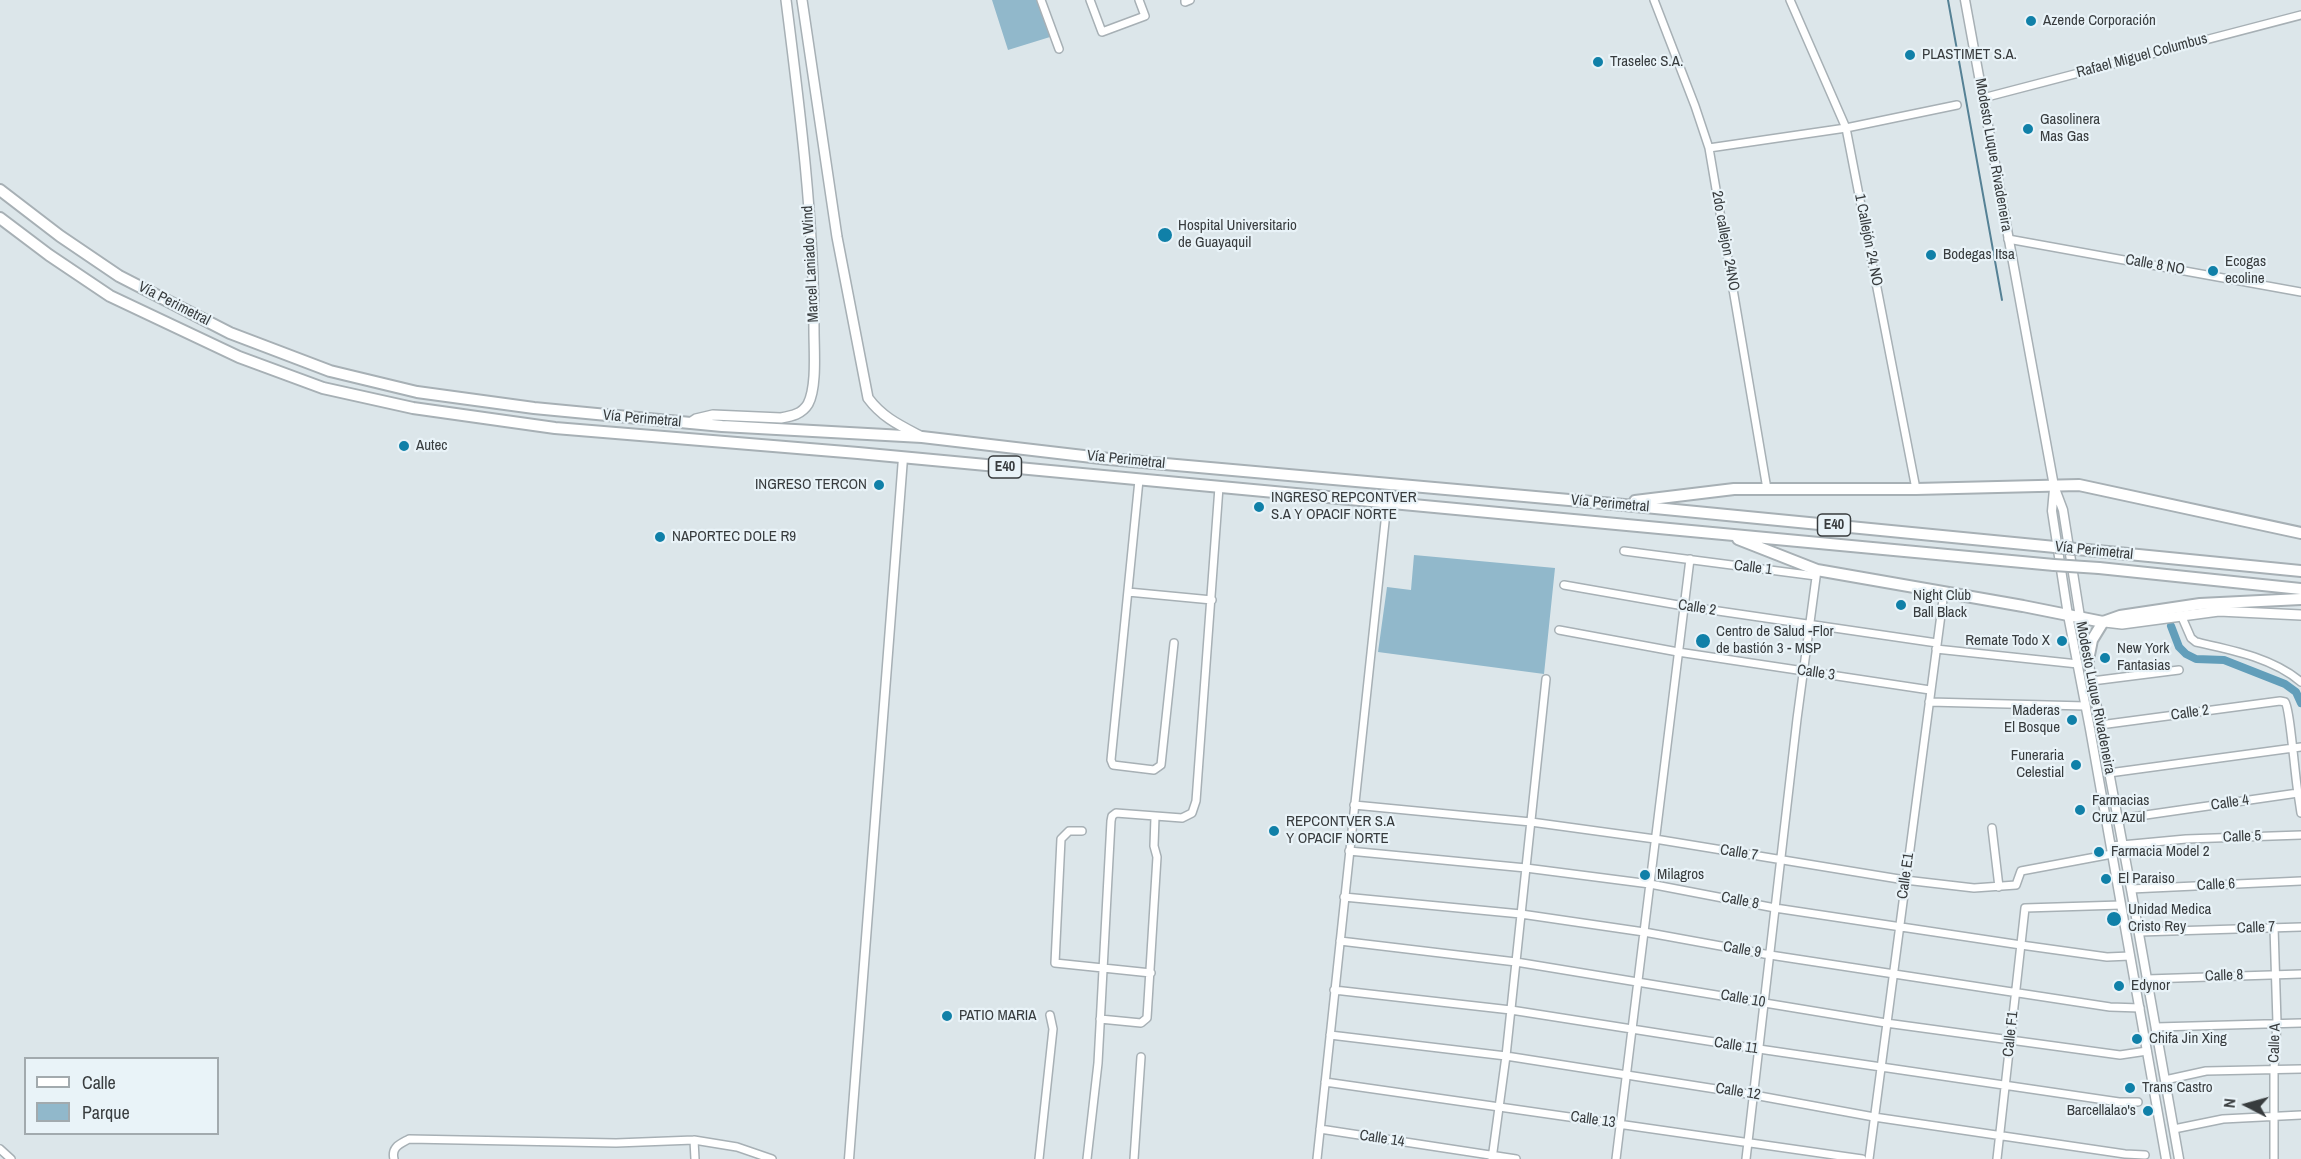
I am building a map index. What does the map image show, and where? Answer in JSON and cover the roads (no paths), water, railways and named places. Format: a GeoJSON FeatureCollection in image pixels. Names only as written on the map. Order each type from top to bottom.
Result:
{"type":"FeatureCollection","features":[{"type":"Feature","properties":{"kind":"highway","name":"Vía Perimetral"},"geometry":{"type":"LineString","coordinates":[[0,190],[60,236],[118,276],[230,333],[330,371],[417,392],[534,408],[690,423],[922,437],[1110,459],[1614,504],[2301,571]]}},
{"type":"Feature","properties":{"kind":"highway","name":"Vía Perimetral"},"geometry":{"type":"LineString","coordinates":[[0,218],[49,255],[110,296],[239,357],[323,388],[413,408],[555,428],[2098,568],[2301,589]]}},
{"type":"Feature","properties":{"kind":"highway"},"geometry":{"type":"LineString","coordinates":[[1614,504],[1734,489],[1916,489],[2079,485],[2301,533]]}},
{"type":"Feature","properties":{"kind":"highway"},"geometry":{"type":"LineString","coordinates":[[1725,534],[1816,573],[1944,592],[2103,622],[2120,616],[2200,604],[2301,598]]}},
{"type":"Feature","properties":{"kind":"highway"},"geometry":{"type":"LineString","coordinates":[[2284,588],[2301,598]]}},
{"type":"Feature","properties":{"kind":"highway"},"geometry":{"type":"LineString","coordinates":[[2083,662],[2103,622]]}},
{"type":"Feature","properties":{"kind":"main road","name":"Marcel Laniado Wind"},"geometry":{"type":"LineString","coordinates":[[690,423],[696,419],[713,415],[781,418],[793,416],[802,412],[812,393],[813,254],[786,0]]}},
{"type":"Feature","properties":{"kind":"main road","name":"Marcel Laniado Wind"},"geometry":{"type":"LineString","coordinates":[[802,0],[837,237],[868,398],[878,412],[889,421],[922,437]]}},
{"type":"Feature","properties":{"kind":"main road"},"geometry":{"type":"LineString","coordinates":[[2103,622],[2122,624],[2228,611],[2301,615]]}},
{"type":"Feature","properties":{"kind":"street"},"geometry":{"type":"LineString","coordinates":[[1041,0],[1059,48]]}},
{"type":"Feature","properties":{"kind":"street"},"geometry":{"type":"LineString","coordinates":[[1090,0],[1102,32],[1144,16],[1139,0]]}},
{"type":"Feature","properties":{"kind":"street"},"geometry":{"type":"LineString","coordinates":[[1185,0],[1185,2],[1190,0]]}},
{"type":"Feature","properties":{"kind":"street","name":"2do callejon 24NO"},"geometry":{"type":"LineString","coordinates":[[1654,0],[1709,148],[1767,489]]}},
{"type":"Feature","properties":{"kind":"street","name":"1 Callejón 24 NO"},"geometry":{"type":"LineString","coordinates":[[1790,0],[1846,128],[1916,489]]}},
{"type":"Feature","properties":{"kind":"street","name":"Modesto Luque Rivadeneira"},"geometry":{"type":"LineString","coordinates":[[1965,0],[2054,486],[2063,510],[2074,616],[2083,662],[2086,706],[2166,1159]]}},
{"type":"Feature","properties":{"kind":"street","name":"Rafael Miguel Columbus"},"geometry":{"type":"LineString","coordinates":[[1983,98],[2301,15]]}},
{"type":"Feature","properties":{"kind":"street"},"geometry":{"type":"LineString","coordinates":[[1709,148],[1846,128],[1957,105]]}},
{"type":"Feature","properties":{"kind":"street","name":"Calle 8 NO"},"geometry":{"type":"LineString","coordinates":[[2008,239],[2301,292]]}},
{"type":"Feature","properties":{"kind":"street"},"geometry":{"type":"LineString","coordinates":[[849,1159],[903,458]]}},
{"type":"Feature","properties":{"kind":"street"},"geometry":{"type":"LineString","coordinates":[[1139,480],[1111,760],[1113,765],[1154,770],[1161,765],[1174,643]]}},
{"type":"Feature","properties":{"kind":"street"},"geometry":{"type":"LineString","coordinates":[[1087,1159],[1100,1019],[1112,816],[1116,813],[1182,818],[1192,813],[1196,801],[1219,487]]}},
{"type":"Feature","properties":{"kind":"street"},"geometry":{"type":"LineString","coordinates":[[1317,1159],[1387,503]]}},
{"type":"Feature","properties":{"kind":"street","name":"Calle 1"},"geometry":{"type":"LineString","coordinates":[[1624,551],[1816,573]]}},
{"type":"Feature","properties":{"kind":"street"},"geometry":{"type":"LineString","coordinates":[[1616,1159],[1690,559]]}},
{"type":"Feature","properties":{"kind":"street"},"geometry":{"type":"LineString","coordinates":[[1746,1159],[1816,573]]}},
{"type":"Feature","properties":{"kind":"street","name":"Calle 2"},"geometry":{"type":"LineString","coordinates":[[1564,585],[1937,646],[2083,662]]}},
{"type":"Feature","properties":{"kind":"street"},"geometry":{"type":"LineString","coordinates":[[1128,592],[1212,600]]}},
{"type":"Feature","properties":{"kind":"street","name":"Calle E1"},"geometry":{"type":"LineString","coordinates":[[1869,1159],[1944,592]]}},
{"type":"Feature","properties":{"kind":"street"},"geometry":{"type":"LineString","coordinates":[[2181,615],[2191,638],[2196,642],[2249,655],[2290,673],[2301,682]]}},
{"type":"Feature","properties":{"kind":"street","name":"Calle 3"},"geometry":{"type":"LineString","coordinates":[[1559,630],[1678,652],[1930,690]]}},
{"type":"Feature","properties":{"kind":"street","name":"Modesto Luque Rivadeneira"},"geometry":{"type":"LineString","coordinates":[[2083,662],[2092,681],[2132,889],[2179,1159]]}},
{"type":"Feature","properties":{"kind":"street"},"geometry":{"type":"LineString","coordinates":[[2092,681],[2179,670]]}},
{"type":"Feature","properties":{"kind":"street"},"geometry":{"type":"LineString","coordinates":[[1492,1157],[1506,1056],[1546,679]]}},
{"type":"Feature","properties":{"kind":"street","name":"Calle 2"},"geometry":{"type":"LineString","coordinates":[[2100,725],[2280,701],[2285,702],[2289,710],[2291,748]]}},
{"type":"Feature","properties":{"kind":"street"},"geometry":{"type":"LineString","coordinates":[[1929,702],[2086,706]]}},
{"type":"Feature","properties":{"kind":"street"},"geometry":{"type":"LineString","coordinates":[[2109,772],[2301,747]]}},
{"type":"Feature","properties":{"kind":"street"},"geometry":{"type":"LineString","coordinates":[[2291,748],[2301,813]]}},
{"type":"Feature","properties":{"kind":"street","name":"Calle 4"},"geometry":{"type":"LineString","coordinates":[[2118,819],[2298,792]]}},
{"type":"Feature","properties":{"kind":"street","name":"Calle 7"},"geometry":{"type":"LineString","coordinates":[[1354,805],[1531,822],[1655,839],[1905,880],[1974,888],[1999,887]]}},
{"type":"Feature","properties":{"kind":"street"},"geometry":{"type":"LineString","coordinates":[[1100,1019],[1145,1021],[1147,1018],[1157,857],[1154,846],[1155,817]]}},
{"type":"Feature","properties":{"kind":"street"},"geometry":{"type":"LineString","coordinates":[[1992,828],[1999,887],[2016,885],[2021,871],[2112,850]]}},
{"type":"Feature","properties":{"kind":"street"},"geometry":{"type":"LineString","coordinates":[[1082,831],[1068,831],[1061,839],[1054,959],[1058,964],[1151,973]]}},
{"type":"Feature","properties":{"kind":"street","name":"Calle 5"},"geometry":{"type":"LineString","coordinates":[[2112,850],[2123,845],[2186,839],[2301,835]]}},
{"type":"Feature","properties":{"kind":"street","name":"Calle 8"},"geometry":{"type":"LineString","coordinates":[[1349,851],[1526,868],[1650,884],[1775,908],[2021,945],[2107,957],[2130,956]]}},
{"type":"Feature","properties":{"kind":"street","name":"Calle 6"},"geometry":{"type":"LineString","coordinates":[[2132,889],[2301,881]]}},
{"type":"Feature","properties":{"kind":"street","name":"Calle 9"},"geometry":{"type":"LineString","coordinates":[[1344,897],[1521,914],[2110,1007],[2140,1008]]}},
{"type":"Feature","properties":{"kind":"street","name":"Calle F1"},"geometry":{"type":"LineString","coordinates":[[1997,1159],[2025,908],[2121,905]]}},
{"type":"Feature","properties":{"kind":"street","name":"Calle A"},"geometry":{"type":"LineString","coordinates":[[2274,927],[2277,1023],[2274,1069],[2274,1159]]}},
{"type":"Feature","properties":{"kind":"street","name":"Calle 7"},"geometry":{"type":"LineString","coordinates":[[2139,932],[2301,927]]}},
{"type":"Feature","properties":{"kind":"street","name":"Calle 10"},"geometry":{"type":"LineString","coordinates":[[1340,941],[1516,962],[1886,1023],[2120,1055],[2147,1051]]}},
{"type":"Feature","properties":{"kind":"street","name":"Calle 8"},"geometry":{"type":"LineString","coordinates":[[2147,979],[2301,974]]}},
{"type":"Feature","properties":{"kind":"street","name":"Calle 11"},"geometry":{"type":"LineString","coordinates":[[1334,990],[1511,1010],[1880,1067],[2119,1102],[2138,1102]]}},
{"type":"Feature","properties":{"kind":"street"},"geometry":{"type":"LineString","coordinates":[[1039,1159],[1053,1029],[1050,1014]]}},
{"type":"Feature","properties":{"kind":"street"},"geometry":{"type":"LineString","coordinates":[[2156,1027],[2301,1023]]}},
{"type":"Feature","properties":{"kind":"street","name":"Calle 12"},"geometry":{"type":"LineString","coordinates":[[1330,1035],[1506,1056],[1754,1095],[1874,1117],[2145,1155]]}},
{"type":"Feature","properties":{"kind":"street"},"geometry":{"type":"LineString","coordinates":[[1134,1159],[1141,1057]]}},
{"type":"Feature","properties":{"kind":"street"},"geometry":{"type":"LineString","coordinates":[[2165,1080],[2206,1071],[2301,1069]]}},
{"type":"Feature","properties":{"kind":"street","name":"Calle 13"},"geometry":{"type":"LineString","coordinates":[[1324,1082],[1862,1159]]}},
{"type":"Feature","properties":{"kind":"street"},"geometry":{"type":"LineString","coordinates":[[2174,1129],[2223,1119],[2301,1115]]}},
{"type":"Feature","properties":{"kind":"street","name":"Calle 14"},"geometry":{"type":"LineString","coordinates":[[1320,1130],[1516,1159]]}},
{"type":"Feature","properties":{"kind":"street"},"geometry":{"type":"LineString","coordinates":[[394,1159],[396,1146],[409,1139],[616,1143],[694,1140],[737,1147],[756,1157],[772,1159]]}},
{"type":"Feature","properties":{"kind":"street"},"geometry":{"type":"LineString","coordinates":[[694,1140],[695,1159]]}},
{"type":"Feature","properties":{"kind":"street"},"geometry":{"type":"LineString","coordinates":[[0,1149],[11,1159]]}},
{"type":"Feature","properties":{"kind":"waterway"},"geometry":{"type":"LineString","coordinates":[[1948,0],[2002,300]]}},
{"type":"Feature","properties":{"kind":"waterway"},"geometry":{"type":"LineString","coordinates":[[2171,626],[2179,647],[2186,654],[2196,659],[2224,660],[2285,684],[2296,692],[2301,703]]}},
{"type":"Feature","properties":{"kind":"place","name":"Azende Corporación"},"geometry":{"type":"Point","coordinates":[2031,21]}},
{"type":"Feature","properties":{"kind":"place","name":"PLASTIMET S.A."},"geometry":{"type":"Point","coordinates":[1910,55]}},
{"type":"Feature","properties":{"kind":"place","name":"Traselec S.A."},"geometry":{"type":"Point","coordinates":[1598,62]}},
{"type":"Feature","properties":{"kind":"place","name":"Gasolinera Mas Gas"},"geometry":{"type":"Point","coordinates":[2028,129]}},
{"type":"Feature","properties":{"kind":"place","name":"Hospital Universitario de Guayaquil"},"geometry":{"type":"Point","coordinates":[1165,235]}},
{"type":"Feature","properties":{"kind":"place","name":"Bodegas Itsa"},"geometry":{"type":"Point","coordinates":[1931,255]}},
{"type":"Feature","properties":{"kind":"place","name":"Ecogas ecoline"},"geometry":{"type":"Point","coordinates":[2213,271]}},
{"type":"Feature","properties":{"kind":"place","name":"Autec"},"geometry":{"type":"Point","coordinates":[404,446]}},
{"type":"Feature","properties":{"kind":"place","name":"INGRESO TERCON"},"geometry":{"type":"Point","coordinates":[879,485]}},
{"type":"Feature","properties":{"kind":"place","name":"INGRESO REPCONTVER S.A Y OPACIF NORTE"},"geometry":{"type":"Point","coordinates":[1259,507]}},
{"type":"Feature","properties":{"kind":"place","name":"NAPORTEC DOLE R9"},"geometry":{"type":"Point","coordinates":[660,537]}},
{"type":"Feature","properties":{"kind":"place","name":"Night Club Ball Black"},"geometry":{"type":"Point","coordinates":[1901,605]}},
{"type":"Feature","properties":{"kind":"place","name":"Centro de Salud -Flor de bastión 3 - MSP"},"geometry":{"type":"Point","coordinates":[1703,641]}},
{"type":"Feature","properties":{"kind":"place","name":"Remate Todo X"},"geometry":{"type":"Point","coordinates":[2062,641]}},
{"type":"Feature","properties":{"kind":"place","name":"New York Fantasias"},"geometry":{"type":"Point","coordinates":[2105,658]}},
{"type":"Feature","properties":{"kind":"place","name":"Maderas El Bosque"},"geometry":{"type":"Point","coordinates":[2072,720]}},
{"type":"Feature","properties":{"kind":"place","name":"Funeraria Celestial"},"geometry":{"type":"Point","coordinates":[2076,765]}},
{"type":"Feature","properties":{"kind":"place","name":"Farmacias Cruz Azul"},"geometry":{"type":"Point","coordinates":[2080,810]}},
{"type":"Feature","properties":{"kind":"place","name":"REPCONTVER S.A Y OPACIF NORTE"},"geometry":{"type":"Point","coordinates":[1274,831]}},
{"type":"Feature","properties":{"kind":"place","name":"Farmacia Model 2"},"geometry":{"type":"Point","coordinates":[2099,852]}},
{"type":"Feature","properties":{"kind":"place","name":"Milagros"},"geometry":{"type":"Point","coordinates":[1645,875]}},
{"type":"Feature","properties":{"kind":"place","name":"El Paraiso"},"geometry":{"type":"Point","coordinates":[2106,879]}},
{"type":"Feature","properties":{"kind":"place","name":"Unidad Medica Cristo Rey"},"geometry":{"type":"Point","coordinates":[2114,919]}},
{"type":"Feature","properties":{"kind":"place","name":"Edynor"},"geometry":{"type":"Point","coordinates":[2119,986]}},
{"type":"Feature","properties":{"kind":"place","name":"PATIO MARIA"},"geometry":{"type":"Point","coordinates":[947,1016]}},
{"type":"Feature","properties":{"kind":"place","name":"Chifa Jin Xing"},"geometry":{"type":"Point","coordinates":[2137,1039]}},
{"type":"Feature","properties":{"kind":"place","name":"Trans Castro"},"geometry":{"type":"Point","coordinates":[2130,1088]}},
{"type":"Feature","properties":{"kind":"place","name":"Barcellalao's"},"geometry":{"type":"Point","coordinates":[2148,1111]}}]}
